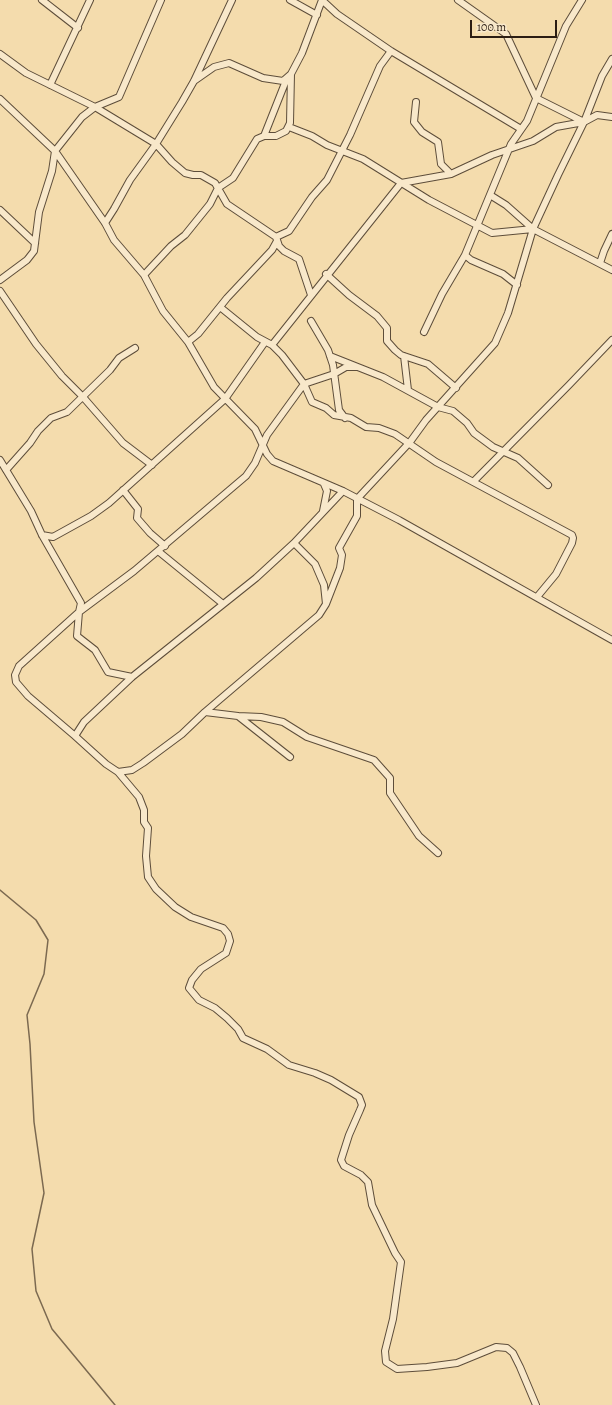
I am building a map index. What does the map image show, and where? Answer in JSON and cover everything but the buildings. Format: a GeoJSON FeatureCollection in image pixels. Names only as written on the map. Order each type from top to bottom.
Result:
{"type":"FeatureCollection","features":[{"type":"Feature","properties":{"kind":"street"},"geometry":{"type":"LineString","coordinates":[[42,0],[78,28]]}},
{"type":"Feature","properties":{"kind":"street"},"geometry":{"type":"LineString","coordinates":[[50,85],[90,0]]}},
{"type":"Feature","properties":{"kind":"street"},"geometry":{"type":"LineString","coordinates":[[0,280],[32,254],[39,212],[52,171],[55,151],[72,128],[95,107],[119,97],[161,0]]}},
{"type":"Feature","properties":{"kind":"street"},"geometry":{"type":"LineString","coordinates":[[105,223],[130,180],[156,144],[194,81],[232,0]]}},
{"type":"Feature","properties":{"kind":"street"},"geometry":{"type":"LineString","coordinates":[[290,0],[317,15]]}},
{"type":"Feature","properties":{"kind":"street"},"geometry":{"type":"LineString","coordinates":[[264,136],[317,15],[322,0],[336,14],[391,51],[521,129]]}},
{"type":"Feature","properties":{"kind":"street"},"geometry":{"type":"LineString","coordinates":[[458,0],[506,34],[536,98],[584,122]]}},
{"type":"Feature","properties":{"kind":"street"},"geometry":{"type":"LineString","coordinates":[[424,332],[442,294],[466,255],[508,150],[527,121],[566,26],[582,0]]}},
{"type":"Feature","properties":{"kind":"street"},"geometry":{"type":"LineString","coordinates":[[188,342],[198,334],[272,250],[276,239],[287,233],[292,228],[312,197],[327,180],[342,151],[374,79],[391,51]]}},
{"type":"Feature","properties":{"kind":"street"},"geometry":{"type":"LineString","coordinates":[[0,54],[26,73],[95,107],[156,144],[172,162],[185,173],[201,175],[215,183],[222,198],[227,204],[276,239],[284,251],[295,256],[301,262],[310,295]]}},
{"type":"Feature","properties":{"kind":"street"},"geometry":{"type":"LineString","coordinates":[[118,772],[132,770],[182,734],[205,712],[319,615],[326,604],[340,568],[342,555],[339,548],[357,516],[357,499],[410,442],[422,425],[496,343],[517,286],[533,230],[584,122],[602,76],[612,60]]}},
{"type":"Feature","properties":{"kind":"street"},"geometry":{"type":"LineString","coordinates":[[194,81],[214,68],[229,63],[240,69],[270,80],[283,81],[289,76]]}},
{"type":"Feature","properties":{"kind":"street"},"geometry":{"type":"LineString","coordinates":[[144,275],[171,246],[185,235],[210,204],[218,188],[233,178],[258,139],[264,136],[272,137],[281,134],[289,127],[289,76]]}},
{"type":"Feature","properties":{"kind":"street"},"geometry":{"type":"LineString","coordinates":[[0,99],[55,151],[105,223],[114,240],[144,275],[163,311],[188,342],[214,387],[255,429],[267,454],[273,461],[343,491],[537,597],[612,640]]}},
{"type":"Feature","properties":{"kind":"street"},"geometry":{"type":"LineString","coordinates":[[416,102],[414,122],[422,132],[438,142],[441,164],[451,174]]}},
{"type":"Feature","properties":{"kind":"street"},"geometry":{"type":"LineString","coordinates":[[42,535],[52,537],[91,516],[152,465],[226,399],[268,343],[357,239],[401,183],[451,174],[533,141],[556,127],[584,122],[597,115],[612,117]]}},
{"type":"Feature","properties":{"kind":"street"},"geometry":{"type":"LineString","coordinates":[[289,127],[363,159],[436,204],[492,233],[533,230]]}},
{"type":"Feature","properties":{"kind":"street"},"geometry":{"type":"LineString","coordinates":[[490,194],[533,230],[612,270]]}},
{"type":"Feature","properties":{"kind":"street"},"geometry":{"type":"LineString","coordinates":[[0,210],[35,243]]}},
{"type":"Feature","properties":{"kind":"street"},"geometry":{"type":"LineString","coordinates":[[600,263],[612,234]]}},
{"type":"Feature","properties":{"kind":"street"},"geometry":{"type":"LineString","coordinates":[[466,255],[503,274],[517,286]]}},
{"type":"Feature","properties":{"kind":"street"},"geometry":{"type":"LineString","coordinates":[[326,274],[349,295],[377,316],[387,328],[387,341],[395,350],[404,356],[428,364],[456,388]]}},
{"type":"Feature","properties":{"kind":"street"},"geometry":{"type":"LineString","coordinates":[[0,291],[36,344],[62,376],[123,442],[152,465]]}},
{"type":"Feature","properties":{"kind":"street"},"geometry":{"type":"LineString","coordinates":[[220,308],[282,355],[304,384],[312,402],[326,408],[334,415],[344,418],[351,418],[366,427],[387,431],[410,442],[436,462],[474,481],[572,535],[574,538],[572,543],[556,574],[537,597]]}},
{"type":"Feature","properties":{"kind":"street"},"geometry":{"type":"LineString","coordinates":[[311,321],[321,335],[330,356],[339,410],[344,418]]}},
{"type":"Feature","properties":{"kind":"street"},"geometry":{"type":"LineString","coordinates":[[474,481],[612,340]]}},
{"type":"Feature","properties":{"kind":"street"},"geometry":{"type":"LineString","coordinates":[[6,470],[30,443],[38,431],[51,418],[67,412],[110,370],[119,358],[135,348]]}},
{"type":"Feature","properties":{"kind":"street"},"geometry":{"type":"LineString","coordinates":[[330,356],[384,377],[438,407],[453,411],[467,423],[474,433],[493,447],[518,458],[548,485]]}},
{"type":"Feature","properties":{"kind":"street"},"geometry":{"type":"LineString","coordinates":[[404,356],[408,390]]}},
{"type":"Feature","properties":{"kind":"street"},"geometry":{"type":"LineString","coordinates":[[357,367],[346,367],[334,374],[304,384],[267,436],[255,463],[246,476],[165,546],[79,612],[19,666],[15,675],[16,682],[28,696],[106,764],[118,772],[139,797],[144,810],[144,822],[148,828],[146,856],[148,877],[156,889],[175,908],[191,917],[223,928],[228,934],[230,941],[226,953],[201,969],[192,980],[189,988],[199,1000],[215,1008],[227,1018],[238,1029],[243,1038],[267,1049],[289,1065],[326,1077],[359,1096],[362,1105],[341,1157],[344,1166],[361,1175],[368,1182],[372,1205],[395,1253],[401,1262],[393,1319],[385,1351],[386,1362],[397,1369],[427,1368],[457,1363],[496,1347],[507,1348],[513,1353],[520,1366],[536,1405]]}},
{"type":"Feature","properties":{"kind":"street"},"geometry":{"type":"LineString","coordinates":[[0,460],[31,511],[42,535],[81,603],[77,636],[95,650],[108,672],[132,677]]}},
{"type":"Feature","properties":{"kind":"street"},"geometry":{"type":"LineString","coordinates":[[323,511],[327,491],[324,484]]}},
{"type":"Feature","properties":{"kind":"street"},"geometry":{"type":"LineString","coordinates":[[123,490],[138,509],[137,518],[150,533],[165,546]]}},
{"type":"Feature","properties":{"kind":"street"},"geometry":{"type":"LineString","coordinates":[[75,736],[84,722],[132,677],[256,578],[294,543],[343,491]]}},
{"type":"Feature","properties":{"kind":"street"},"geometry":{"type":"LineString","coordinates":[[294,543],[315,564],[324,585],[326,604]]}},
{"type":"Feature","properties":{"kind":"street"},"geometry":{"type":"LineString","coordinates":[[158,551],[223,604]]}},
{"type":"Feature","properties":{"kind":"street"},"geometry":{"type":"LineString","coordinates":[[205,712],[261,717],[283,722],[307,736],[374,760],[390,778],[390,793],[419,836],[438,853]]}},
{"type":"Feature","properties":{"kind":"street"},"geometry":{"type":"LineString","coordinates":[[238,716],[290,757]]}},
{"type":"Feature","properties":{"kind":"waterway"},"geometry":{"type":"LineString","coordinates":[[0,890],[36,920],[48,940],[44,974],[27,1015],[34,1122],[44,1193],[32,1249],[36,1291],[52,1329],[115,1405]]}}]}
